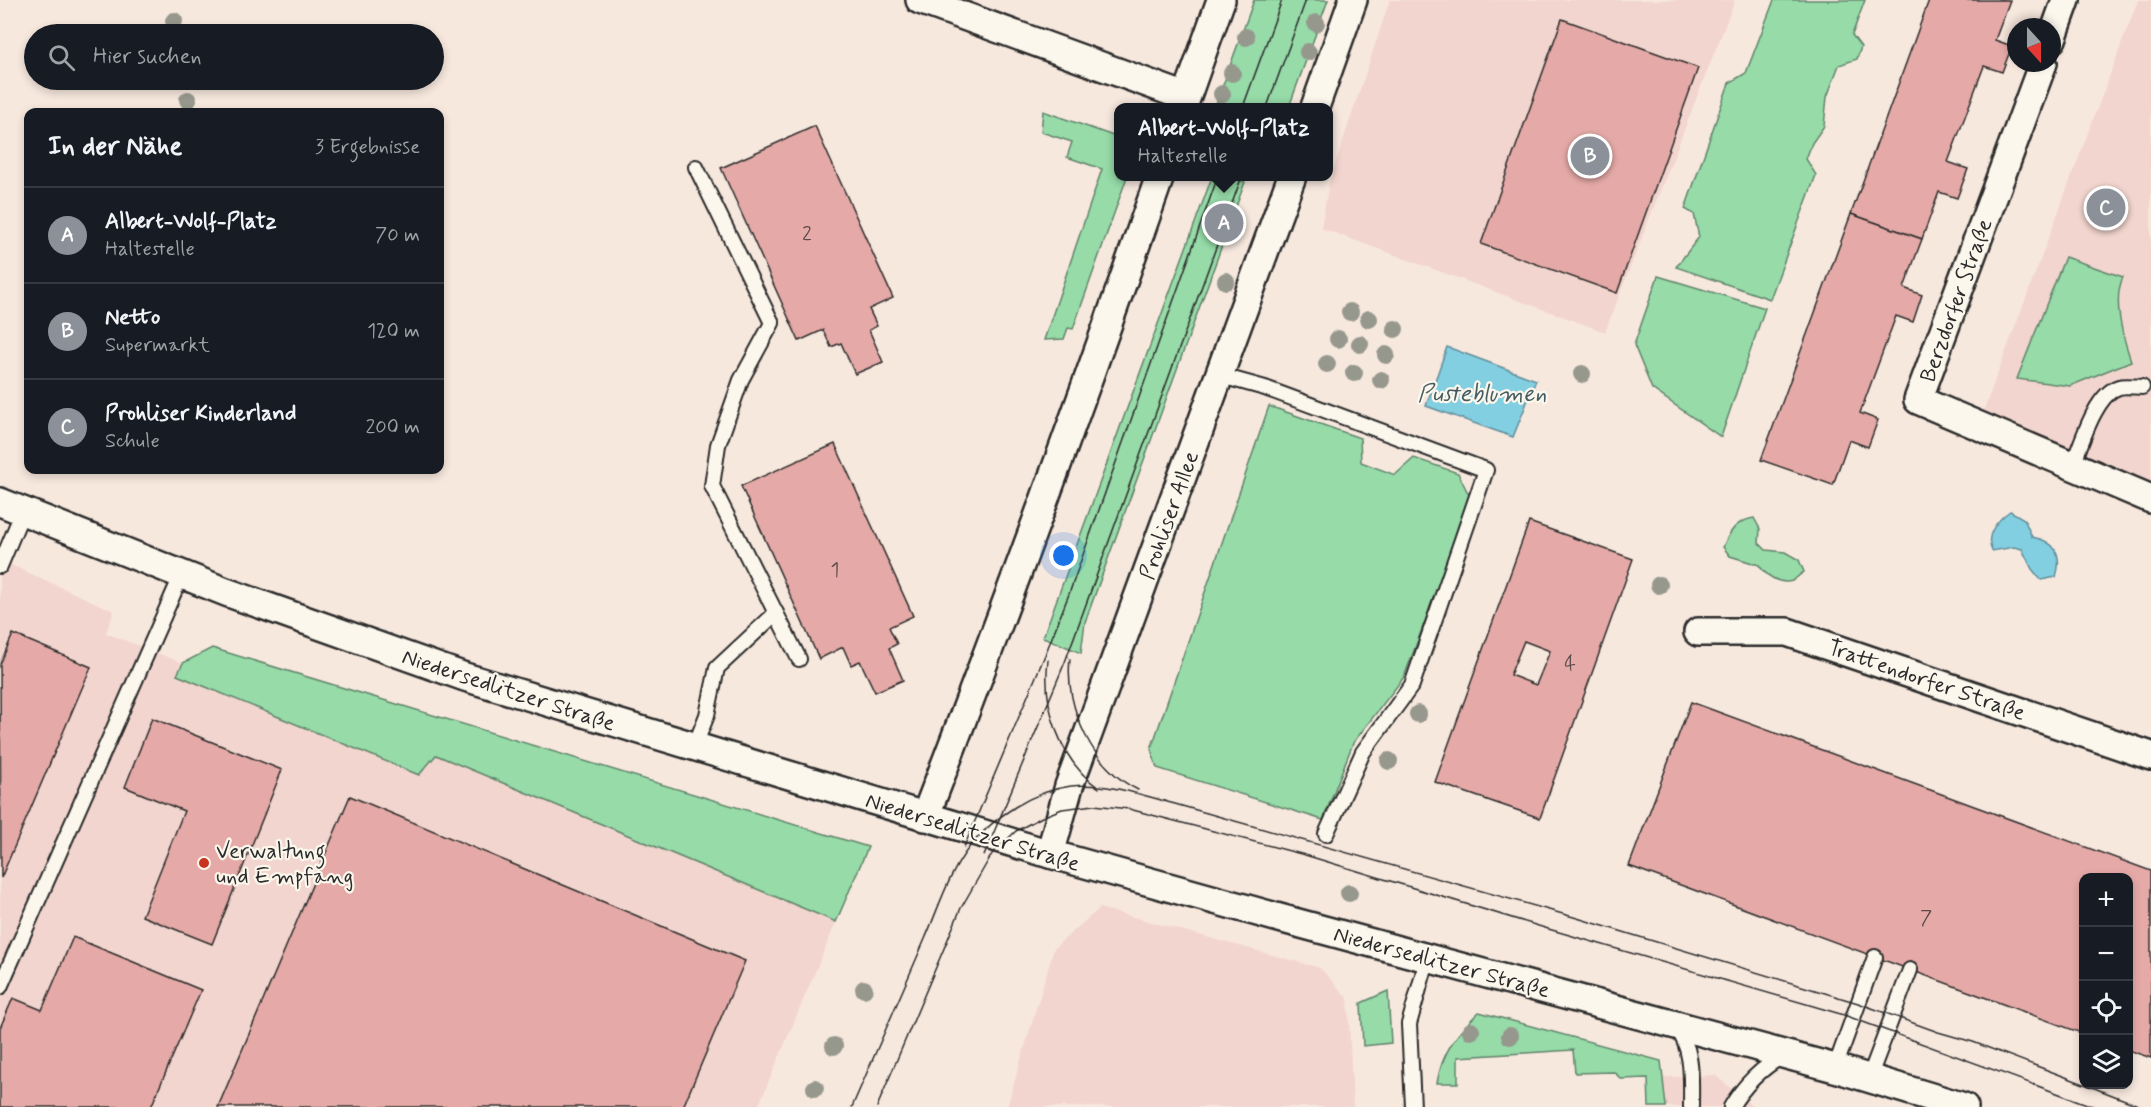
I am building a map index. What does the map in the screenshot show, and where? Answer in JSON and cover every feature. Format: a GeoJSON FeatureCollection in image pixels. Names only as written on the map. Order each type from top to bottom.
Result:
{"type":"FeatureCollection","features":[{"type":"Feature","properties":{"kind":"street"},"geometry":{"type":"LineString","coordinates":[[920,0],[1185,102],[1221,0]]}},
{"type":"Feature","properties":{"kind":"street"},"geometry":{"type":"LineString","coordinates":[[1318,103],[1353,0]]}},
{"type":"Feature","properties":{"kind":"street"},"geometry":{"type":"LineString","coordinates":[[2060,18],[2066,0]]}},
{"type":"Feature","properties":{"kind":"street","name":"Berzdorfer Straße"},"geometry":{"type":"LineString","coordinates":[[2040,72],[1918,400],[2151,499]]}},
{"type":"Feature","properties":{"kind":"street"},"geometry":{"type":"LineString","coordinates":[[925,817],[1087,386],[1160,181]]}},
{"type":"Feature","properties":{"kind":"street","name":"Prohliser Allee"},"geometry":{"type":"LineString","coordinates":[[1050,854],[1069,786],[1291,181]]}},
{"type":"Feature","properties":{"kind":"street","name":"Niedersedlitzer Straße"},"geometry":{"type":"LineString","coordinates":[[11,506],[182,574],[465,677],[694,748],[1050,854],[1785,1054],[1964,1107]]}},
{"type":"Feature","properties":{"kind":"street","name":"Trattendorfer Straße"},"geometry":{"type":"LineString","coordinates":[[1698,632],[1787,632],[2151,756]]}},
{"type":"Feature","properties":{"kind":"lane"},"geometry":{"type":"LineString","coordinates":[[696,167],[772,323],[741,380],[718,445],[712,486],[799,659]]}},
{"type":"Feature","properties":{"kind":"lane"},"geometry":{"type":"LineString","coordinates":[[1218,375],[1265,388],[1486,470],[1412,685],[1363,752],[1326,834]]}},
{"type":"Feature","properties":{"kind":"lane"},"geometry":{"type":"LineString","coordinates":[[2072,467],[2090,422],[2105,395],[2119,387],[2142,387]]}},
{"type":"Feature","properties":{"kind":"lane"},"geometry":{"type":"LineString","coordinates":[[0,566],[11,506]]}},
{"type":"Feature","properties":{"kind":"lane"},"geometry":{"type":"LineString","coordinates":[[0,987],[182,574]]}},
{"type":"Feature","properties":{"kind":"lane"},"geometry":{"type":"LineString","coordinates":[[694,748],[707,715],[717,668],[776,613]]}},
{"type":"Feature","properties":{"kind":"lane"},"geometry":{"type":"LineString","coordinates":[[1413,1107],[1409,1024],[1428,957]]}},
{"type":"Feature","properties":{"kind":"lane"},"geometry":{"type":"LineString","coordinates":[[1835,1068],[1875,957]]}},
{"type":"Feature","properties":{"kind":"lane"},"geometry":{"type":"LineString","coordinates":[[1869,1078],[1910,970]]}},
{"type":"Feature","properties":{"kind":"lane"},"geometry":{"type":"LineString","coordinates":[[1668,1022],[1678,1030],[1689,1052],[1691,1107]]}},
{"type":"Feature","properties":{"kind":"lane"},"geometry":{"type":"LineString","coordinates":[[1731,1107],[1755,1077],[1785,1054]]}},
{"type":"Feature","properties":{"kind":"shaded area"},"geometry":{"type":"Polygon","coordinates":[[[1390,0],[1735,0],[1605,332],[1321,228],[1329,183],[1333,181],[1333,171],[1390,0]]]}},
{"type":"Feature","properties":{"kind":"shaded area"},"geometry":{"type":"Polygon","coordinates":[[[2138,0],[2151,0],[2151,483],[1982,415],[2138,0]]]}},
{"type":"Feature","properties":{"kind":"shaded area"},"geometry":{"type":"Polygon","coordinates":[[[0,560],[114,611],[106,633],[183,663],[212,648],[868,847],[758,1107],[0,1107],[0,560]]]}},
{"type":"Feature","properties":{"kind":"shaded area"},"geometry":{"type":"Polygon","coordinates":[[[1100,908],[1320,968],[1348,998],[1353,1107],[1007,1107],[1054,948],[1100,908]]]}},
{"type":"Feature","properties":{"kind":"shaded area"},"geometry":{"type":"Polygon","coordinates":[[[1715,1075],[1753,1107],[1649,1107],[1648,1078],[1715,1075]]]}},
{"type":"Feature","properties":{"kind":"green space"},"geometry":{"type":"Polygon","coordinates":[[[1254,0],[1328,0],[1290,103],[1216,103],[1254,0]]]}},
{"type":"Feature","properties":{"kind":"green space"},"geometry":{"type":"Polygon","coordinates":[[[1774,0],[1865,0],[1852,35],[1861,47],[1857,59],[1839,65],[1827,97],[1824,126],[1812,143],[1806,159],[1816,175],[1770,299],[1676,267],[1699,237],[1694,214],[1685,209],[1729,83],[1746,73],[1774,0]]]}},
{"type":"Feature","properties":{"kind":"green space"},"geometry":{"type":"Polygon","coordinates":[[[1043,111],[1114,136],[1114,181],[1126,181],[1073,329],[1068,328],[1064,339],[1044,340],[1102,169],[1067,157],[1072,142],[1041,132],[1043,111]]]}},
{"type":"Feature","properties":{"kind":"green space"},"geometry":{"type":"Polygon","coordinates":[[[1211,181],[1245,182],[1085,622],[1081,653],[1043,637],[1211,181]]]}},
{"type":"Feature","properties":{"kind":"green space"},"geometry":{"type":"Polygon","coordinates":[[[2065,257],[2123,277],[2118,297],[2119,308],[2122,330],[2131,361],[2070,386],[2017,379],[2065,257]]]}},
{"type":"Feature","properties":{"kind":"green space"},"geometry":{"type":"Polygon","coordinates":[[[1658,276],[1765,308],[1721,437],[1652,389],[1634,345],[1658,276]]]}},
{"type":"Feature","properties":{"kind":"green space"},"geometry":{"type":"Polygon","coordinates":[[[1269,406],[1360,438],[1361,462],[1395,475],[1414,458],[1458,473],[1471,499],[1404,677],[1353,743],[1323,820],[1157,768],[1151,749],[1269,406]]]}},
{"type":"Feature","properties":{"kind":"green space"},"geometry":{"type":"Polygon","coordinates":[[[1754,518],[1760,529],[1759,543],[1766,550],[1785,552],[1799,560],[1804,572],[1794,580],[1782,582],[1773,578],[1759,565],[1730,556],[1723,547],[1734,528],[1754,518]]]}},
{"type":"Feature","properties":{"kind":"green space"},"geometry":{"type":"Polygon","coordinates":[[[212,648],[868,847],[836,922],[436,755],[419,775],[177,675],[183,663],[212,648]]]}},
{"type":"Feature","properties":{"kind":"green space"},"geometry":{"type":"Polygon","coordinates":[[[1388,991],[1391,1043],[1363,1046],[1361,1003],[1388,991]]]}},
{"type":"Feature","properties":{"kind":"green space"},"geometry":{"type":"Polygon","coordinates":[[[1479,1012],[1661,1061],[1666,1107],[1649,1107],[1648,1078],[1621,1079],[1614,1072],[1575,1073],[1573,1050],[1458,1057],[1458,1083],[1437,1083],[1447,1052],[1479,1012]]]}},
{"type":"Feature","properties":{"kind":"water","name":"Pusteblumen"},"geometry":{"type":"Polygon","coordinates":[[[1447,347],[1536,380],[1513,437],[1426,406],[1447,347]]]}},
{"type":"Feature","properties":{"kind":"water"},"geometry":{"type":"Polygon","coordinates":[[[2010,511],[2024,519],[2032,537],[2052,545],[2058,555],[2056,577],[2041,580],[2032,569],[2022,549],[2014,547],[1992,551],[1990,540],[1993,529],[2010,511]]]}},
{"type":"Feature","properties":{"kind":"building"},"geometry":{"type":"Polygon","coordinates":[[[1929,0],[2010,0],[1995,40],[2007,44],[2007,59],[2002,72],[1984,66],[1948,162],[1968,169],[1957,198],[1939,192],[1922,239],[1851,214],[1929,0]]]}},
{"type":"Feature","properties":{"kind":"building"},"geometry":{"type":"Polygon","coordinates":[[[1562,19],[1698,68],[1617,293],[1481,244],[1562,19]]]}},
{"type":"Feature","properties":{"kind":"building"},"geometry":{"type":"Polygon","coordinates":[[[815,126],[893,298],[869,309],[877,326],[869,330],[883,362],[855,374],[841,343],[831,347],[823,330],[799,341],[721,168],[815,126]]]}},
{"type":"Feature","properties":{"kind":"building"},"geometry":{"type":"Polygon","coordinates":[[[1851,214],[1922,239],[1904,288],[1922,295],[1913,322],[1896,316],[1860,413],[1878,420],[1868,447],[1849,440],[1833,485],[1761,460],[1851,214]]]}},
{"type":"Feature","properties":{"kind":"building"},"geometry":{"type":"Polygon","coordinates":[[[835,444],[913,616],[889,627],[897,644],[889,648],[903,680],[875,692],[860,661],[851,665],[843,647],[819,659],[741,486],[835,444]]]}},
{"type":"Feature","properties":{"kind":"building"},"geometry":{"type":"Polygon","coordinates":[[[1529,522],[1633,559],[1540,818],[1435,782],[1529,522]],[[1524,641],[1510,675],[1536,685],[1550,651],[1524,641]]]}},
{"type":"Feature","properties":{"kind":"building"},"geometry":{"type":"Polygon","coordinates":[[[13,634],[91,667],[1,878],[0,664],[13,634]]]}},
{"type":"Feature","properties":{"kind":"building"},"geometry":{"type":"Polygon","coordinates":[[[1691,702],[2151,871],[2151,1058],[2133,1052],[2133,873],[2079,873],[2079,1032],[1629,866],[1691,702]]]}},
{"type":"Feature","properties":{"kind":"building","name":"Verwaltung und Empfang"},"geometry":{"type":"Polygon","coordinates":[[[152,718],[282,770],[212,944],[142,916],[184,811],[125,787],[152,718]]]}},
{"type":"Feature","properties":{"kind":"building"},"geometry":{"type":"Polygon","coordinates":[[[350,796],[745,961],[683,1107],[218,1107],[350,796]]]}},
{"type":"Feature","properties":{"kind":"building"},"geometry":{"type":"Polygon","coordinates":[[[73,937],[201,990],[151,1107],[0,1107],[0,1028],[13,998],[42,1010],[73,937]]]}},
{"type":"Feature","properties":{"kind":"tram line"},"geometry":{"type":"LineString","coordinates":[[1244,103],[1282,0]]}},
{"type":"Feature","properties":{"kind":"tram line"},"geometry":{"type":"LineString","coordinates":[[1268,103],[1306,0]]}},
{"type":"Feature","properties":{"kind":"tram line"},"geometry":{"type":"LineString","coordinates":[[964,847],[1069,594],[1216,181]]}},
{"type":"Feature","properties":{"kind":"tram line"},"geometry":{"type":"LineString","coordinates":[[984,856],[1065,662],[1240,181]]}},
{"type":"Feature","properties":{"kind":"tram line"},"geometry":{"type":"LineString","coordinates":[[1070,659],[1069,678],[1072,697],[1085,735],[1108,768],[1122,781],[1138,790]]}},
{"type":"Feature","properties":{"kind":"tram line"},"geometry":{"type":"LineString","coordinates":[[1048,660],[1048,696],[1057,731],[1074,763],[1085,777],[1099,788]]}},
{"type":"Feature","properties":{"kind":"tram line"},"geometry":{"type":"LineString","coordinates":[[852,1107],[945,890],[963,855],[991,824],[1029,799],[1057,789],[1084,785],[1137,793],[1577,918],[1858,1003],[1973,1042],[2079,1082]]}},
{"type":"Feature","properties":{"kind":"tram line"},"geometry":{"type":"LineString","coordinates":[[877,1107],[961,908],[992,854],[1016,831],[1042,817],[1062,809],[1094,805],[1129,809],[1305,855],[1844,1015],[2095,1107]]}},
{"type":"Feature","properties":{"kind":"tram line"},"geometry":{"type":"LineString","coordinates":[[2097,1089],[2143,1107]]}},
{"type":"Feature","properties":{"kind":"place","name":"Netto"},"geometry":{"type":"Point","coordinates":[1590,156]}},
{"type":"Feature","properties":{"kind":"place","name":"Prohliser Kinderland"},"geometry":{"type":"Point","coordinates":[2106,208]}},
{"type":"Feature","properties":{"kind":"place","name":"Albert-Wolf-Platz"},"geometry":{"type":"Point","coordinates":[1224,223]}},
{"type":"Feature","properties":{"kind":"place","name":"Verwaltung und Empfang"},"geometry":{"type":"Point","coordinates":[204,863]}}]}
